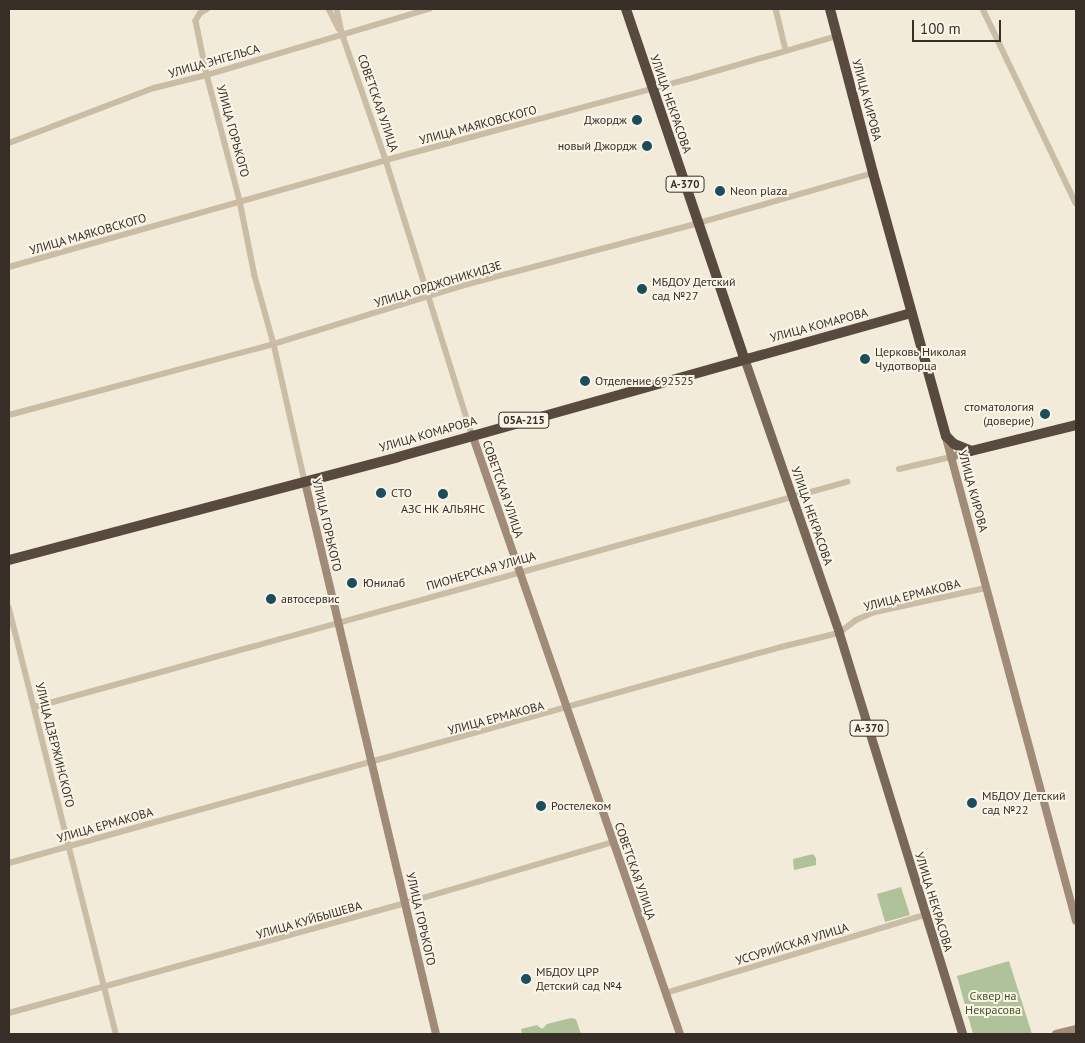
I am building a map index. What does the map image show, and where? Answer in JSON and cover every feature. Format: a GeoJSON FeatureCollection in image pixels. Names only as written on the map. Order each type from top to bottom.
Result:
{"type":"FeatureCollection","features":[{"type":"Feature","properties":{"kind":"highway","name":"УЛИЦА НЕКРАСОВА"},"geometry":{"type":"LineString","coordinates":[[626,9],[744,358]]}},
{"type":"Feature","properties":{"kind":"highway","name":"УЛИЦА КИРОВА"},"geometry":{"type":"LineString","coordinates":[[830,9],[911,313],[946,436]]}},
{"type":"Feature","properties":{"kind":"highway","name":"УЛИЦА КОМАРОВА"},"geometry":{"type":"LineString","coordinates":[[9,560],[305,482],[744,358],[911,313]]}},
{"type":"Feature","properties":{"kind":"highway"},"geometry":{"type":"LineString","coordinates":[[946,436],[954,444],[972,451],[1076,425]]}},
{"type":"Feature","properties":{"kind":"main road","name":"УЛИЦА НЕКРАСОВА"},"geometry":{"type":"LineString","coordinates":[[744,358],[839,633],[962,1034]]}},
{"type":"Feature","properties":{"kind":"main road","name":"СОВЕТСКАЯ УЛИЦА"},"geometry":{"type":"LineString","coordinates":[[472,434],[680,1034]]}},
{"type":"Feature","properties":{"kind":"main road","name":"УЛИЦА КИРОВА"},"geometry":{"type":"LineString","coordinates":[[946,436],[1076,921]]}},
{"type":"Feature","properties":{"kind":"main road"},"geometry":{"type":"LineString","coordinates":[[951,457],[972,451]]}},
{"type":"Feature","properties":{"kind":"main road","name":"УЛИЦА ГОРЬКОГО"},"geometry":{"type":"LineString","coordinates":[[305,482],[436,1034]]}},
{"type":"Feature","properties":{"kind":"main road"},"geometry":{"type":"LineString","coordinates":[[1056,1034],[1076,1029]]}},
{"type":"Feature","properties":{"kind":"street","name":"УЛИЦА ГОРЬКОГО"},"geometry":{"type":"LineString","coordinates":[[208,9],[200,14],[196,21],[207,75],[240,201],[255,276],[274,344],[305,482]]}},
{"type":"Feature","properties":{"kind":"street","name":"СОВЕТСКАЯ УЛИЦА"},"geometry":{"type":"LineString","coordinates":[[329,9],[342,33]]}},
{"type":"Feature","properties":{"kind":"street","name":"СОВЕТСКАЯ УЛИЦА"},"geometry":{"type":"LineString","coordinates":[[337,9],[342,33],[386,160],[472,434]]}},
{"type":"Feature","properties":{"kind":"street","name":"УЛИЦА ЭНГЕЛЬСА"},"geometry":{"type":"LineString","coordinates":[[9,142],[154,88],[207,75],[342,33],[429,9]]}},
{"type":"Feature","properties":{"kind":"street"},"geometry":{"type":"LineString","coordinates":[[776,9],[786,50]]}},
{"type":"Feature","properties":{"kind":"street"},"geometry":{"type":"LineString","coordinates":[[983,9],[1076,203]]}},
{"type":"Feature","properties":{"kind":"street","name":"УЛИЦА МАЯКОВСКОГО"},"geometry":{"type":"LineString","coordinates":[[9,267],[386,160],[837,36]]}},
{"type":"Feature","properties":{"kind":"street","name":"УЛИЦА ОРДЖОНИКИДЗЕ"},"geometry":{"type":"LineString","coordinates":[[9,415],[274,344],[428,296],[699,223],[873,173]]}},
{"type":"Feature","properties":{"kind":"street"},"geometry":{"type":"LineString","coordinates":[[899,469],[951,457]]}},
{"type":"Feature","properties":{"kind":"street","name":"ПИОНЕРСКАЯ УЛИЦА"},"geometry":{"type":"LineString","coordinates":[[35,707],[847,482]]}},
{"type":"Feature","properties":{"kind":"street","name":"УЛИЦА ЕРМАКОВА"},"geometry":{"type":"LineString","coordinates":[[9,863],[567,709],[781,647],[839,633],[856,620],[875,612],[986,588]]}},
{"type":"Feature","properties":{"kind":"street","name":"УЛИЦА ДЗЕРЖИНСКОГО"},"geometry":{"type":"LineString","coordinates":[[9,607],[116,1034]]}},
{"type":"Feature","properties":{"kind":"street","name":"УЛИЦА КУЙБЫШЕВА"},"geometry":{"type":"LineString","coordinates":[[9,1013],[406,903],[612,842]]}},
{"type":"Feature","properties":{"kind":"street","name":"УССУРИЙСКАЯ УЛИЦА"},"geometry":{"type":"LineString","coordinates":[[666,993],[924,915]]}},
{"type":"Feature","properties":{"kind":"green space"},"geometry":{"type":"Polygon","coordinates":[[[813,854],[816,858],[816,865],[794,870],[793,859],[813,854]]]}},
{"type":"Feature","properties":{"kind":"green space"},"geometry":{"type":"Polygon","coordinates":[[[901,887],[910,915],[885,922],[877,894],[901,887]]]}},
{"type":"Feature","properties":{"kind":"green space","name":"Сквер на Некрасова"},"geometry":{"type":"Polygon","coordinates":[[[1009,961],[1032,1034],[973,1034],[957,976],[1009,961]]]}},
{"type":"Feature","properties":{"kind":"green space"},"geometry":{"type":"Polygon","coordinates":[[[571,1018],[576,1019],[581,1034],[522,1034],[521,1029],[537,1025],[542,1029],[547,1024],[571,1018]]]}},
{"type":"Feature","properties":{"kind":"place","name":"Джордж"},"geometry":{"type":"Point","coordinates":[637,120]}},
{"type":"Feature","properties":{"kind":"place","name":"новый Джордж"},"geometry":{"type":"Point","coordinates":[647,146]}},
{"type":"Feature","properties":{"kind":"place","name":"Neon plaza"},"geometry":{"type":"Point","coordinates":[720,191]}},
{"type":"Feature","properties":{"kind":"place","name":"МБДОУ Детский сад №27"},"geometry":{"type":"Point","coordinates":[642,289]}},
{"type":"Feature","properties":{"kind":"place","name":"Церковь Николая Чудотворца"},"geometry":{"type":"Point","coordinates":[865,359]}},
{"type":"Feature","properties":{"kind":"place","name":"Отделение 692525"},"geometry":{"type":"Point","coordinates":[585,381]}},
{"type":"Feature","properties":{"kind":"place","name":"стоматология (доверие)"},"geometry":{"type":"Point","coordinates":[1045,414]}},
{"type":"Feature","properties":{"kind":"place","name":"СТО"},"geometry":{"type":"Point","coordinates":[381,493]}},
{"type":"Feature","properties":{"kind":"place","name":"АЗС НК АЛЬЯНС"},"geometry":{"type":"Point","coordinates":[443,494]}},
{"type":"Feature","properties":{"kind":"place","name":"Юнилаб"},"geometry":{"type":"Point","coordinates":[352,583]}},
{"type":"Feature","properties":{"kind":"place","name":"автосервис"},"geometry":{"type":"Point","coordinates":[271,599]}},
{"type":"Feature","properties":{"kind":"place","name":"МБДОУ Детский сад №22"},"geometry":{"type":"Point","coordinates":[972,803]}},
{"type":"Feature","properties":{"kind":"place","name":"Ростелеком"},"geometry":{"type":"Point","coordinates":[541,806]}},
{"type":"Feature","properties":{"kind":"place","name":"МБДОУ ЦРР Детский сад №4"},"geometry":{"type":"Point","coordinates":[526,979]}}]}
